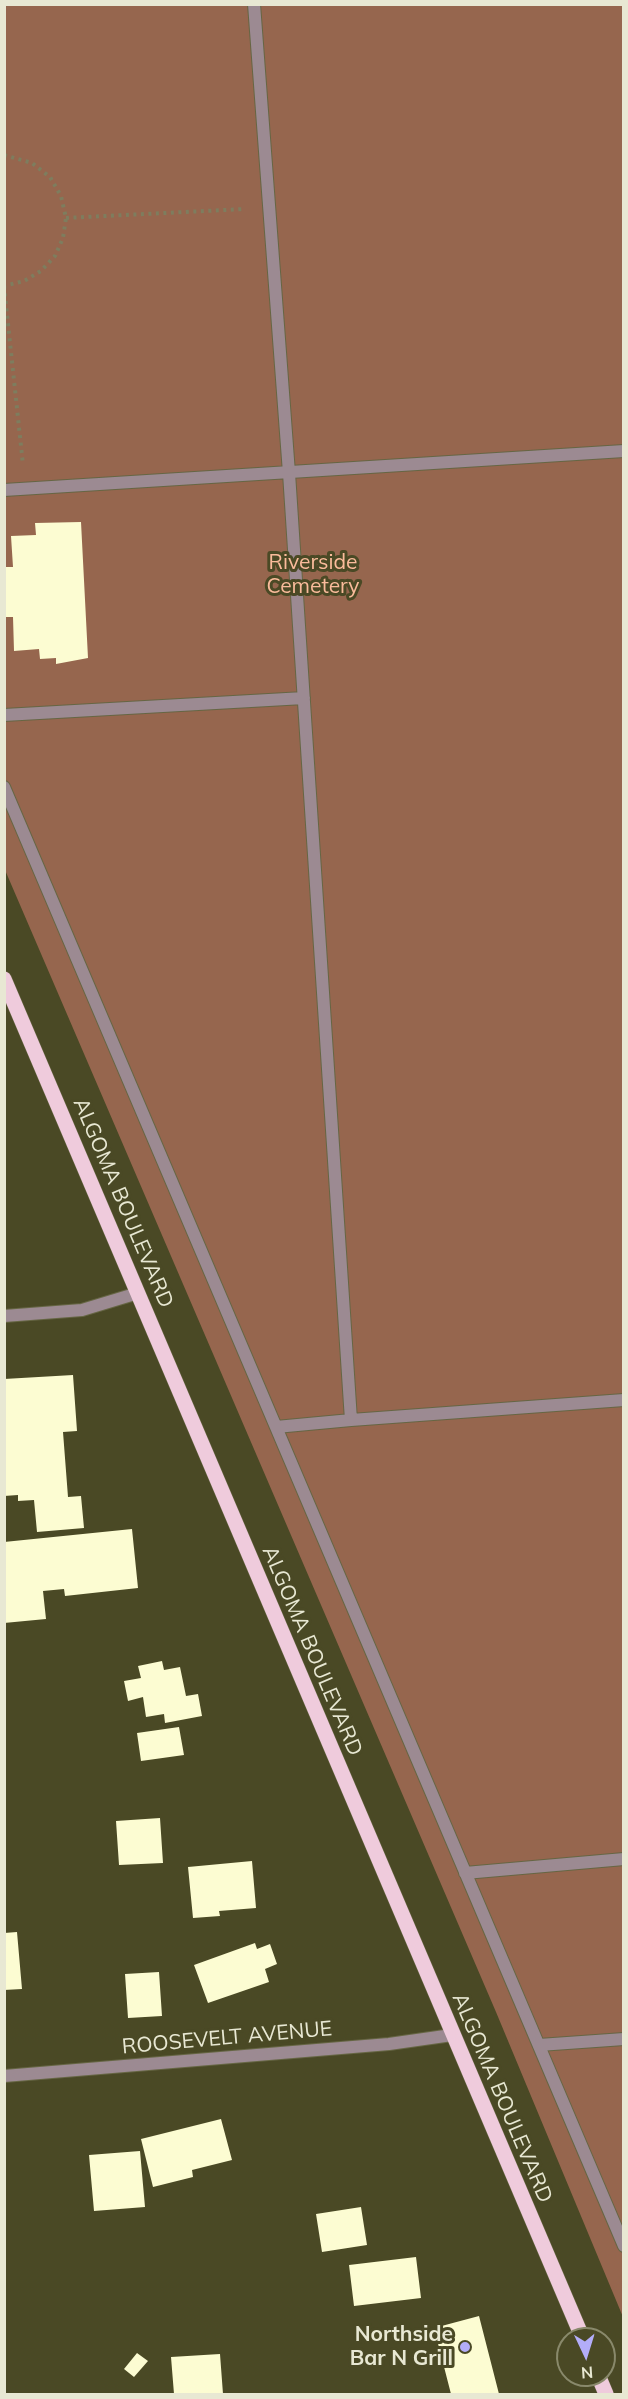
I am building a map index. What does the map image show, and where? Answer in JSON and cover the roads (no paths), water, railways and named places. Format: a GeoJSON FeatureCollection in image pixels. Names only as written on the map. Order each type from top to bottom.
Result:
{"type":"FeatureCollection","features":[{"type":"Feature","properties":{"kind":"main road","name":"ALGOMA BOULEVARD"},"geometry":{"type":"LineString","coordinates":[[4,979],[577,2327]]}},
{"type":"Feature","properties":{"kind":"street"},"geometry":{"type":"LineString","coordinates":[[254,4],[289,473],[351,1420]]}},
{"type":"Feature","properties":{"kind":"street"},"geometry":{"type":"LineString","coordinates":[[4,490],[624,451]]}},
{"type":"Feature","properties":{"kind":"street"},"geometry":{"type":"LineString","coordinates":[[4,715],[304,698]]}},
{"type":"Feature","properties":{"kind":"street"},"geometry":{"type":"LineString","coordinates":[[4,787],[624,2246]]}},
{"type":"Feature","properties":{"kind":"street"},"geometry":{"type":"LineString","coordinates":[[4,1316],[82,1310],[138,1293]]}},
{"type":"Feature","properties":{"kind":"street"},"geometry":{"type":"LineString","coordinates":[[276,1427],[624,1400]]}},
{"type":"Feature","properties":{"kind":"street"},"geometry":{"type":"LineString","coordinates":[[465,1873],[624,1859]]}},
{"type":"Feature","properties":{"kind":"street","name":"ROOSEVELT AVENUE"},"geometry":{"type":"LineString","coordinates":[[4,2076],[389,2044],[452,2035]]}},
{"type":"Feature","properties":{"kind":"street"},"geometry":{"type":"LineString","coordinates":[[539,2045],[624,2038]]}},
{"type":"Feature","properties":{"kind":"place","name":"Northside Bar N Grill"},"geometry":{"type":"Point","coordinates":[465,2347]}},
{"type":"Feature","properties":{"kind":"park label","name":"Riverside Cemetery"},"geometry":{"type":"Point","coordinates":[313,575]}}]}
